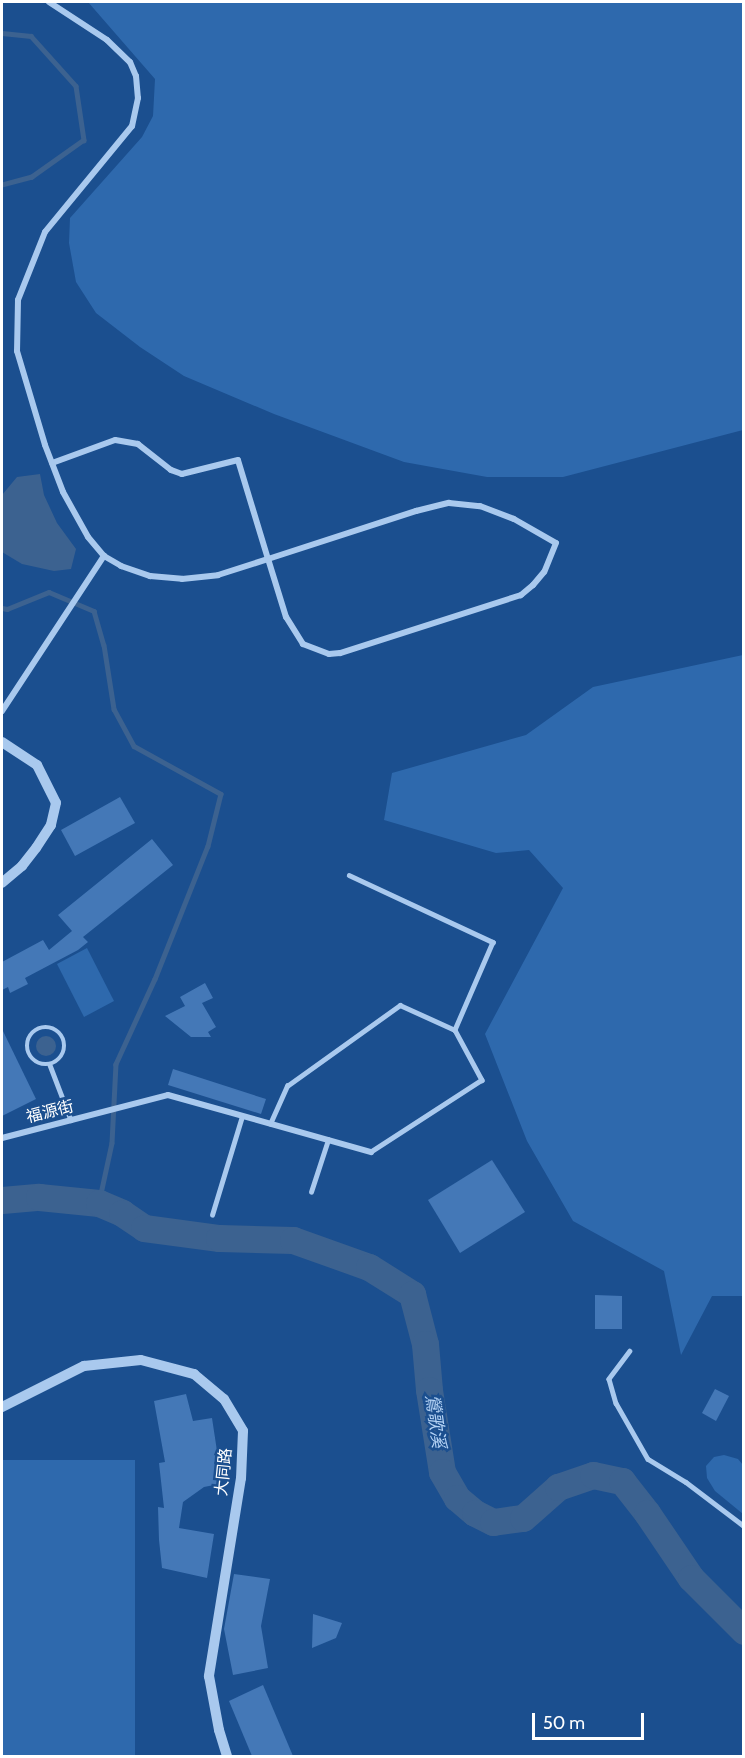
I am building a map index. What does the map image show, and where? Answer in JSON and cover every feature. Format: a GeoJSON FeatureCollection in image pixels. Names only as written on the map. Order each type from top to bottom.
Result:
{"type":"FeatureCollection","features":[{"type":"Feature","properties":{"kind":"street"},"geometry":{"type":"LineString","coordinates":[[50,2],[107,40],[129,62],[136,76],[138,98],[132,126],[45,232],[18,300],[18,351],[52,463],[63,492],[83,528],[104,556],[120,566],[150,576],[182,579],[218,575],[268,559],[449,503],[480,506],[497,512],[556,543],[544,572],[521,595],[350,650],[329,654],[303,644],[293,632],[286,617],[268,559],[238,460],[182,474],[171,470],[138,444],[115,441],[52,463]]}},
{"type":"Feature","properties":{"kind":"street"},"geometry":{"type":"LineString","coordinates":[[2,711],[104,556]]}},
{"type":"Feature","properties":{"kind":"street"},"geometry":{"type":"LineString","coordinates":[[2,742],[37,765],[56,803],[51,825],[36,848],[22,866],[2,883]]}},
{"type":"Feature","properties":{"kind":"street","name":"福源街"},"geometry":{"type":"LineString","coordinates":[[2,1138],[168,1095],[371,1152]]}},
{"type":"Feature","properties":{"kind":"street","name":"大同路"},"geometry":{"type":"LineString","coordinates":[[2,1407],[84,1366],[141,1360],[194,1374],[224,1399],[243,1431],[241,1478],[209,1676],[219,1731],[227,1756]]}},
{"type":"Feature","properties":{"kind":"lane"},"geometry":{"type":"LineString","coordinates":[[349,875],[494,942],[455,1030]]}},
{"type":"Feature","properties":{"kind":"lane"},"geometry":{"type":"LineString","coordinates":[[270,1124],[287,1086],[400,1005],[455,1030],[482,1080],[371,1152]]}},
{"type":"Feature","properties":{"kind":"lane"},"geometry":{"type":"LineString","coordinates":[[39,1028],[51,1028],[64,1040],[64,1053],[50,1065],[38,1063],[29,1054],[27,1042],[39,1028]]}},
{"type":"Feature","properties":{"kind":"lane"},"geometry":{"type":"LineString","coordinates":[[50,1065],[71,1120]]}},
{"type":"Feature","properties":{"kind":"lane"},"geometry":{"type":"LineString","coordinates":[[212,1215],[242,1116]]}},
{"type":"Feature","properties":{"kind":"lane"},"geometry":{"type":"LineString","coordinates":[[311,1192],[328,1140]]}},
{"type":"Feature","properties":{"kind":"lane"},"geometry":{"type":"LineString","coordinates":[[630,1351],[609,1379],[616,1403],[648,1459],[686,1482],[744,1526]]}},
{"type":"Feature","properties":{"kind":"shaded area"},"geometry":{"type":"Polygon","coordinates":[[[88,2],[743,2],[743,430],[563,477],[487,477],[404,462],[274,414],[184,376],[140,347],[96,313],[76,282],[69,243],[70,218],[142,137],[153,116],[155,79],[88,2]]]}},
{"type":"Feature","properties":{"kind":"shaded area"},"geometry":{"type":"Polygon","coordinates":[[[40,474],[44,495],[57,523],[76,549],[71,569],[54,571],[22,564],[2,552],[2,495],[17,477],[40,474]]]}},
{"type":"Feature","properties":{"kind":"shaded area"},"geometry":{"type":"Polygon","coordinates":[[[743,655],[743,1296],[712,1296],[681,1355],[664,1271],[573,1221],[527,1141],[485,1034],[563,888],[529,850],[496,853],[384,820],[392,773],[526,735],[593,687],[743,655]]]}},
{"type":"Feature","properties":{"kind":"shaded area"},"geometry":{"type":"Polygon","coordinates":[[[87,948],[114,1001],[84,1017],[57,964],[87,948]]]}},
{"type":"Feature","properties":{"kind":"shaded area"},"geometry":{"type":"Polygon","coordinates":[[[46,1036],[53,1039],[56,1046],[53,1053],[46,1056],[39,1053],[36,1046],[39,1039],[46,1036]]]}},
{"type":"Feature","properties":{"kind":"shaded area"},"geometry":{"type":"Polygon","coordinates":[[[724,1455],[738,1459],[743,1465],[743,1514],[715,1491],[707,1478],[706,1466],[714,1457],[724,1455]]]}},
{"type":"Feature","properties":{"kind":"shaded area"},"geometry":{"type":"Polygon","coordinates":[[[2,1460],[135,1460],[135,1756],[2,1756],[2,1460]]]}},
{"type":"Feature","properties":{"kind":"building"},"geometry":{"type":"Polygon","coordinates":[[[120,797],[135,823],[75,856],[61,830],[120,797]]]}},
{"type":"Feature","properties":{"kind":"building"},"geometry":{"type":"Polygon","coordinates":[[[152,839],[173,865],[83,937],[88,942],[78,950],[25,978],[28,984],[10,993],[8,987],[2,990],[2,962],[43,940],[49,950],[72,931],[58,915],[152,839]]]}},
{"type":"Feature","properties":{"kind":"building"},"geometry":{"type":"Polygon","coordinates":[[[205,983],[213,998],[202,1003],[216,1027],[208,1032],[211,1037],[191,1037],[165,1016],[185,1006],[180,997],[205,983]]]}},
{"type":"Feature","properties":{"kind":"building"},"geometry":{"type":"Polygon","coordinates":[[[2,1029],[36,1099],[2,1116],[2,1029]]]}},
{"type":"Feature","properties":{"kind":"building"},"geometry":{"type":"Polygon","coordinates":[[[173,1069],[266,1099],[261,1114],[168,1085],[173,1069]]]}},
{"type":"Feature","properties":{"kind":"building"},"geometry":{"type":"Polygon","coordinates":[[[492,1160],[525,1212],[460,1253],[428,1200],[492,1160]]]}},
{"type":"Feature","properties":{"kind":"building"},"geometry":{"type":"Polygon","coordinates":[[[595,1295],[622,1296],[622,1329],[595,1329],[595,1295]]]}},
{"type":"Feature","properties":{"kind":"building"},"geometry":{"type":"Polygon","coordinates":[[[715,1389],[729,1396],[716,1421],[702,1413],[715,1389]]]}},
{"type":"Feature","properties":{"kind":"building"},"geometry":{"type":"Polygon","coordinates":[[[186,1394],[193,1421],[212,1418],[217,1451],[219,1484],[204,1487],[183,1502],[179,1528],[214,1534],[207,1578],[162,1568],[158,1507],[164,1508],[159,1463],[165,1462],[154,1401],[186,1394]]]}},
{"type":"Feature","properties":{"kind":"building"},"geometry":{"type":"Polygon","coordinates":[[[234,1574],[270,1579],[261,1626],[268,1668],[233,1675],[224,1629],[234,1574]]]}},
{"type":"Feature","properties":{"kind":"building"},"geometry":{"type":"Polygon","coordinates":[[[313,1614],[342,1623],[336,1638],[312,1648],[313,1614]]]}},
{"type":"Feature","properties":{"kind":"building"},"geometry":{"type":"Polygon","coordinates":[[[263,1685],[293,1756],[252,1756],[229,1701],[263,1685]]]}},
{"type":"Feature","properties":{"kind":"waterway"},"geometry":{"type":"LineString","coordinates":[[2,33],[31,36],[76,86],[84,140],[32,177],[2,185]]}},
{"type":"Feature","properties":{"kind":"waterway"},"geometry":{"type":"LineString","coordinates":[[2,608],[7,609],[49,592],[94,611],[104,645],[114,709],[134,746],[221,794],[208,846],[155,979],[116,1064],[112,1143],[99,1203]]}},
{"type":"Feature","properties":{"kind":"waterway","name":"鶯歌溪"},"geometry":{"type":"LineString","coordinates":[[2,1200],[39,1197],[99,1203],[122,1213],[144,1228],[219,1238],[293,1240],[369,1267],[412,1294],[425,1344],[429,1390],[442,1472],[457,1498],[475,1513],[493,1522],[523,1518],[558,1487],[593,1475],[622,1481],[647,1513],[691,1578],[744,1631]]}}]}
